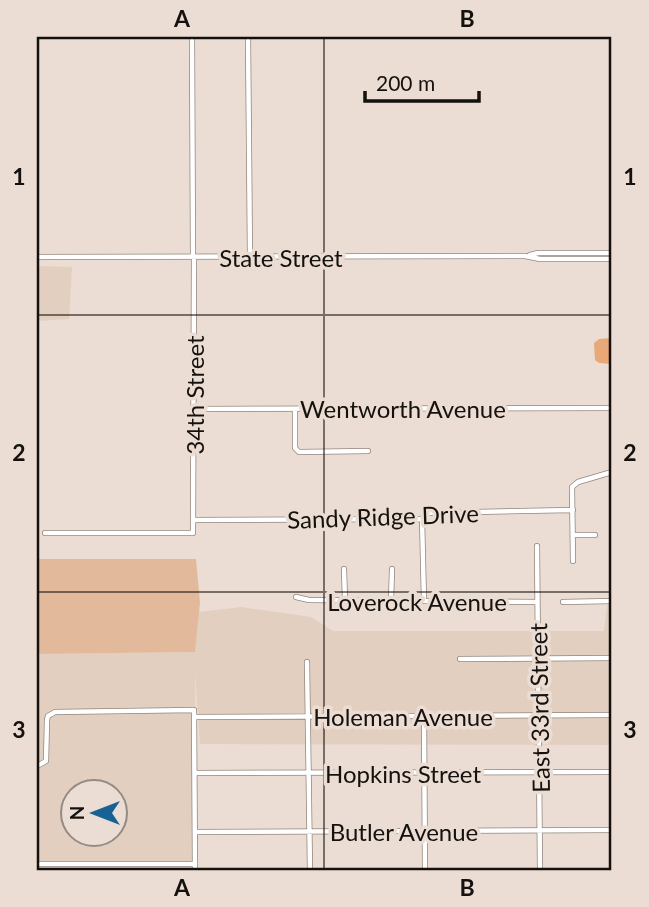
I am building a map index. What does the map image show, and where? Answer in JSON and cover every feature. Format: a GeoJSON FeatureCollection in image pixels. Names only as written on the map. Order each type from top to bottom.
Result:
{"type":"FeatureCollection","features":[{"type":"Feature","properties":{"kind":"street","name":"34th Street"},"geometry":{"type":"LineString","coordinates":[[45,533],[193,533],[192,37]]}},
{"type":"Feature","properties":{"kind":"street"},"geometry":{"type":"LineString","coordinates":[[248,37],[250,257]]}},
{"type":"Feature","properties":{"kind":"street","name":"State Street"},"geometry":{"type":"LineString","coordinates":[[526,256],[538,253],[612,253]]}},
{"type":"Feature","properties":{"kind":"street","name":"State Street"},"geometry":{"type":"LineString","coordinates":[[37,257],[526,256],[540,259],[612,259]]}},
{"type":"Feature","properties":{"kind":"street","name":"Wentworth Avenue"},"geometry":{"type":"LineString","coordinates":[[194,409],[612,408]]}},
{"type":"Feature","properties":{"kind":"street"},"geometry":{"type":"LineString","coordinates":[[295,409],[295,448],[299,452],[368,451]]}},
{"type":"Feature","properties":{"kind":"street"},"geometry":{"type":"LineString","coordinates":[[573,561],[572,486],[612,471]]}},
{"type":"Feature","properties":{"kind":"street","name":"Sandy Ridge Drive"},"geometry":{"type":"LineString","coordinates":[[193,520],[422,519],[426,513],[573,510]]}},
{"type":"Feature","properties":{"kind":"street"},"geometry":{"type":"LineString","coordinates":[[422,519],[424,601]]}},
{"type":"Feature","properties":{"kind":"street"},"geometry":{"type":"LineString","coordinates":[[573,535],[595,535]]}},
{"type":"Feature","properties":{"kind":"street","name":"East 33rd Street"},"geometry":{"type":"LineString","coordinates":[[537,546],[540,870]]}},
{"type":"Feature","properties":{"kind":"street"},"geometry":{"type":"LineString","coordinates":[[344,569],[345,600]]}},
{"type":"Feature","properties":{"kind":"street"},"geometry":{"type":"LineString","coordinates":[[391,600],[392,569]]}},
{"type":"Feature","properties":{"kind":"street","name":"Loverock Avenue"},"geometry":{"type":"LineString","coordinates":[[296,597],[309,600],[537,602]]}},
{"type":"Feature","properties":{"kind":"street"},"geometry":{"type":"LineString","coordinates":[[563,601],[612,601]]}},
{"type":"Feature","properties":{"kind":"street"},"geometry":{"type":"LineString","coordinates":[[460,659],[612,658]]}},
{"type":"Feature","properties":{"kind":"street"},"geometry":{"type":"LineString","coordinates":[[307,662],[310,870]]}},
{"type":"Feature","properties":{"kind":"street","name":"Holeman Avenue"},"geometry":{"type":"LineString","coordinates":[[37,766],[46,761],[47,720],[48,716],[55,712],[309,716],[612,715]]}},
{"type":"Feature","properties":{"kind":"street"},"geometry":{"type":"LineString","coordinates":[[37,864],[195,867],[194,714]]}},
{"type":"Feature","properties":{"kind":"street"},"geometry":{"type":"LineString","coordinates":[[424,716],[425,870]]}},
{"type":"Feature","properties":{"kind":"street","name":"Hopkins Street"},"geometry":{"type":"LineString","coordinates":[[194,773],[612,772]]}},
{"type":"Feature","properties":{"kind":"street","name":"Butler Avenue"},"geometry":{"type":"LineString","coordinates":[[195,832],[612,830]]}},
{"type":"Feature","properties":{"kind":"shaded area"},"geometry":{"type":"Polygon","coordinates":[[[37,266],[72,267],[69,319],[37,321],[37,266]]]}},
{"type":"Feature","properties":{"kind":"shaded area"},"geometry":{"type":"Polygon","coordinates":[[[612,338],[612,364],[599,363],[595,360],[594,343],[599,339],[612,338]]]}},
{"type":"Feature","properties":{"kind":"shaded area"},"geometry":{"type":"Polygon","coordinates":[[[37,559],[196,559],[200,603],[195,652],[37,654],[37,559]]]}},
{"type":"Feature","properties":{"kind":"shaded area"},"geometry":{"type":"Polygon","coordinates":[[[607,605],[612,605],[612,745],[200,744],[195,673],[196,870],[37,870],[37,654],[195,652],[199,612],[241,607],[311,617],[333,631],[604,631],[607,605]]]}}]}
